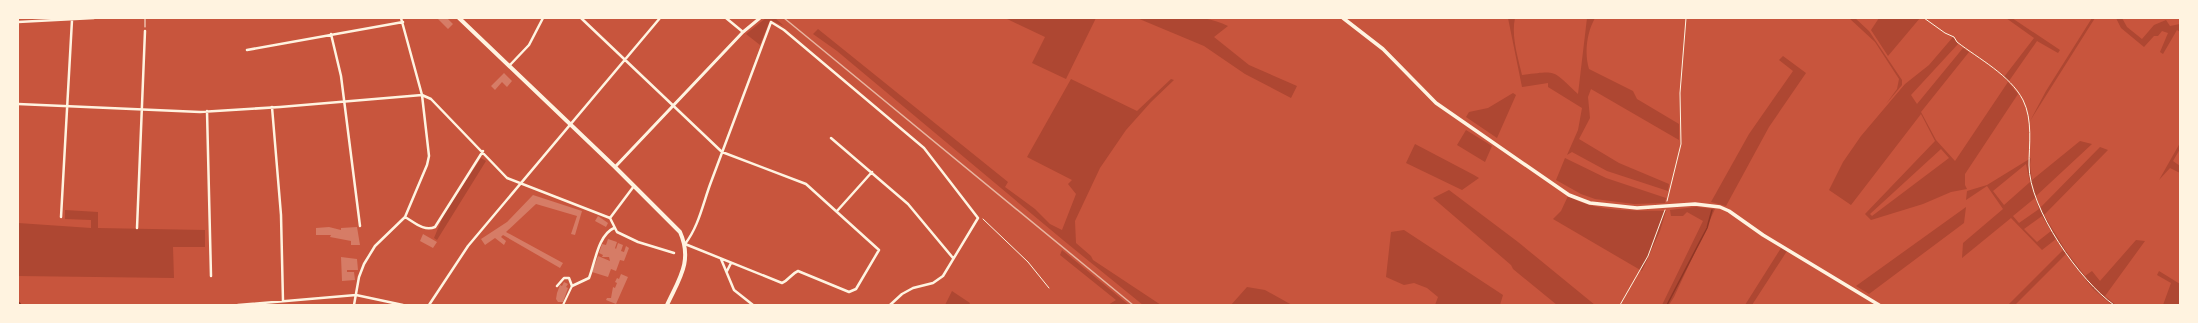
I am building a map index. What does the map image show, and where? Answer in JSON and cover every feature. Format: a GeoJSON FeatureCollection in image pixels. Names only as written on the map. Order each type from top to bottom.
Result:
{"type":"FeatureCollection","features":[{"type":"Feature","properties":{"kind":"main road"},"geometry":{"type":"LineString","coordinates":[[459,18],[674,225],[685,244],[686,253],[684,268],[667,305]]}},
{"type":"Feature","properties":{"kind":"main road"},"geometry":{"type":"LineString","coordinates":[[1342,18],[1383,49],[1436,103],[1569,195],[1590,203],[1612,206],[1636,208],[1695,204],[1710,205],[1729,211],[1762,235],[1879,305]]}},
{"type":"Feature","properties":{"kind":"street"},"geometry":{"type":"LineString","coordinates":[[18,22],[94,18]]}},
{"type":"Feature","properties":{"kind":"street"},"geometry":{"type":"LineString","coordinates":[[354,305],[359,277],[372,252],[405,217],[427,165],[429,156],[422,95],[401,18]]}},
{"type":"Feature","properties":{"kind":"street"},"geometry":{"type":"LineString","coordinates":[[509,66],[529,45],[543,18]]}},
{"type":"Feature","properties":{"kind":"street"},"geometry":{"type":"LineString","coordinates":[[582,18],[625,61],[722,152],[806,184],[879,250],[856,289],[849,292],[798,271],[791,274],[788,280],[782,283],[685,244],[699,216],[722,152],[771,22],[784,30],[924,148],[978,218],[943,276],[934,283],[913,288],[902,294],[890,305]]}},
{"type":"Feature","properties":{"kind":"street"},"geometry":{"type":"LineString","coordinates":[[429,305],[468,246],[660,18]]}},
{"type":"Feature","properties":{"kind":"street"},"geometry":{"type":"LineString","coordinates":[[726,18],[743,32]]}},
{"type":"Feature","properties":{"kind":"street"},"geometry":{"type":"LineString","coordinates":[[615,167],[743,32],[760,18]]}},
{"type":"Feature","properties":{"kind":"street"},"geometry":{"type":"LineString","coordinates":[[61,217],[72,20]]}},
{"type":"Feature","properties":{"kind":"street"},"geometry":{"type":"LineString","coordinates":[[247,50],[403,22]]}},
{"type":"Feature","properties":{"kind":"street"},"geometry":{"type":"LineString","coordinates":[[136,228],[145,31]]}},
{"type":"Feature","properties":{"kind":"street"},"geometry":{"type":"LineString","coordinates":[[331,34],[345,101],[360,226]]}},
{"type":"Feature","properties":{"kind":"street"},"geometry":{"type":"LineString","coordinates":[[18,104],[142,110],[207,111],[422,95],[431,99],[483,151],[507,178],[610,218],[617,232],[638,242],[674,253]]}},
{"type":"Feature","properties":{"kind":"street"},"geometry":{"type":"LineString","coordinates":[[272,107],[281,215],[283,301]]}},
{"type":"Feature","properties":{"kind":"street"},"geometry":{"type":"LineString","coordinates":[[207,111],[211,276]]}},
{"type":"Feature","properties":{"kind":"street"},"geometry":{"type":"LineString","coordinates":[[831,138],[908,204],[953,258]]}},
{"type":"Feature","properties":{"kind":"street"},"geometry":{"type":"LineString","coordinates":[[405,217],[425,228],[430,229],[435,227],[483,151]]}},
{"type":"Feature","properties":{"kind":"street"},"geometry":{"type":"LineString","coordinates":[[837,211],[872,172]]}},
{"type":"Feature","properties":{"kind":"street"},"geometry":{"type":"LineString","coordinates":[[610,218],[634,186]]}},
{"type":"Feature","properties":{"kind":"street"},"geometry":{"type":"LineString","coordinates":[[563,305],[572,286],[589,278],[601,243],[608,230],[614,228]]}},
{"type":"Feature","properties":{"kind":"street"},"geometry":{"type":"LineString","coordinates":[[720,258],[727,271],[734,290],[753,305]]}},
{"type":"Feature","properties":{"kind":"street"},"geometry":{"type":"LineString","coordinates":[[727,271],[731,263]]}},
{"type":"Feature","properties":{"kind":"street"},"geometry":{"type":"LineString","coordinates":[[557,286],[564,278],[569,278],[572,286]]}},
{"type":"Feature","properties":{"kind":"street"},"geometry":{"type":"LineString","coordinates":[[238,305],[277,303],[283,301],[356,295],[403,305]]}},
{"type":"Feature","properties":{"kind":"path"},"geometry":{"type":"LineString","coordinates":[[145,18],[145,31]]}},
{"type":"Feature","properties":{"kind":"path"},"geometry":{"type":"LineString","coordinates":[[1620,305],[1648,256],[1666,207],[1681,144],[1680,93],[1686,18]]}},
{"type":"Feature","properties":{"kind":"path"},"geometry":{"type":"LineString","coordinates":[[1924,18],[1945,33],[1954,37],[1957,42],[2014,86],[2023,101],[2029,118],[2029,165],[2040,208],[2066,252],[2085,278],[2114,305]]}},
{"type":"Feature","properties":{"kind":"path"},"geometry":{"type":"LineString","coordinates":[[983,219],[1028,262],[1049,288]]}},
{"type":"Feature","properties":{"kind":"shaded area"},"geometry":{"type":"Polygon","coordinates":[[[1195,17],[1218,22],[1228,26],[1214,37],[1249,65],[1297,86],[1291,98],[1245,74],[1204,46],[1137,18],[1195,17]]]}},
{"type":"Feature","properties":{"kind":"shaded area"},"geometry":{"type":"Polygon","coordinates":[[[766,18],[775,18],[784,26],[770,20],[760,45],[746,34],[766,18]]]}},
{"type":"Feature","properties":{"kind":"shaded area"},"geometry":{"type":"Polygon","coordinates":[[[1005,18],[1096,18],[1066,79],[1032,63],[1045,37],[1005,18]]]}},
{"type":"Feature","properties":{"kind":"shaded area"},"geometry":{"type":"Polygon","coordinates":[[[1508,18],[1515,18],[1514,39],[1522,75],[1542,73],[1553,74],[1563,80],[1578,94],[1587,18],[1595,18],[1587,43],[1587,63],[1589,69],[1633,91],[1637,99],[1679,124],[1679,140],[1591,89],[1588,97],[1590,118],[1579,139],[1619,163],[1669,184],[1668,191],[1607,171],[1572,152],[1567,155],[1578,130],[1582,108],[1548,87],[1548,83],[1522,87],[1508,18]]]}},
{"type":"Feature","properties":{"kind":"shaded area"},"geometry":{"type":"Polygon","coordinates":[[[1849,18],[1855,18],[1869,31],[1902,80],[1902,85],[1886,104],[1897,89],[1899,79],[1875,42],[1849,18]]]}},
{"type":"Feature","properties":{"kind":"shaded area"},"geometry":{"type":"Polygon","coordinates":[[[1879,18],[1920,18],[1888,56],[1871,30],[1879,18]]]}},
{"type":"Feature","properties":{"kind":"shaded area"},"geometry":{"type":"Polygon","coordinates":[[[2006,18],[2012,18],[2060,50],[2058,53],[2037,41],[2009,81],[2004,77],[2034,38],[2006,18]]]}},
{"type":"Feature","properties":{"kind":"shaded area"},"geometry":{"type":"Polygon","coordinates":[[[2092,18],[2095,18],[2030,121],[2046,91],[2092,18]]]}},
{"type":"Feature","properties":{"kind":"shaded area"},"geometry":{"type":"Polygon","coordinates":[[[2116,18],[2122,18],[2127,27],[2142,39],[2154,25],[2166,20],[2170,26],[2180,24],[2180,32],[2177,30],[2163,54],[2160,52],[2168,33],[2162,31],[2158,36],[2154,36],[2144,47],[2121,28],[2116,18]]]}},
{"type":"Feature","properties":{"kind":"shaded area"},"geometry":{"type":"Polygon","coordinates":[[[818,29],[1008,182],[1005,187],[1035,209],[1050,224],[1062,230],[1076,194],[1068,184],[1072,180],[1027,157],[1071,79],[1137,111],[1171,79],[1174,80],[1151,102],[1126,130],[1100,168],[1075,221],[1076,243],[1091,256],[1093,260],[1161,305],[1143,305],[837,51],[813,34],[818,29]]]}},
{"type":"Feature","properties":{"kind":"shaded area"},"geometry":{"type":"Polygon","coordinates":[[[1953,37],[1958,44],[1911,95],[1917,104],[1963,48],[1969,52],[1921,112],[1936,140],[1955,161],[2008,82],[2018,94],[1965,174],[1965,185],[1967,189],[1951,192],[1923,204],[1871,220],[1865,214],[1935,141],[1921,114],[1851,205],[1829,190],[1843,162],[1861,136],[1905,84],[1929,65],[1953,37]],[[1941,149],[1870,214],[1872,216],[1949,158],[1941,149]]]}},
{"type":"Feature","properties":{"kind":"shaded area"},"geometry":{"type":"Polygon","coordinates":[[[1783,56],[1806,73],[1769,127],[1726,206],[1711,202],[1749,134],[1793,71],[1779,60],[1783,56]]]}},
{"type":"Feature","properties":{"kind":"shaded area"},"geometry":{"type":"Polygon","coordinates":[[[1513,93],[1516,95],[1497,138],[1466,117],[1469,112],[1488,108],[1513,93]]]}},
{"type":"Feature","properties":{"kind":"shaded area"},"geometry":{"type":"Polygon","coordinates":[[[1466,130],[1492,146],[1485,162],[1457,145],[1466,130]]]}},
{"type":"Feature","properties":{"kind":"shaded area"},"geometry":{"type":"Polygon","coordinates":[[[2080,141],[2092,144],[2036,196],[2040,208],[2100,147],[2108,150],[2044,215],[2066,251],[2085,276],[2092,271],[2100,281],[2136,240],[2145,241],[2105,296],[2116,305],[2112,305],[2093,289],[2066,254],[2015,305],[2008,305],[2063,250],[2056,239],[2042,250],[2011,218],[1962,258],[1963,243],[2003,209],[1987,186],[1966,200],[1967,191],[1987,185],[2031,158],[2030,165],[2032,180],[2080,141]],[[2026,164],[1993,191],[2004,205],[2030,182],[2026,164]],[[2035,198],[2013,216],[2019,223],[2039,209],[2035,198]],[[2042,216],[2024,229],[2037,242],[2051,231],[2042,216]]]}},
{"type":"Feature","properties":{"kind":"shaded area"},"geometry":{"type":"Polygon","coordinates":[[[2180,143],[2180,149],[2173,161],[2180,166],[2180,173],[2170,168],[2159,180],[2180,143]]]}},
{"type":"Feature","properties":{"kind":"shaded area"},"geometry":{"type":"Polygon","coordinates":[[[1415,144],[1479,178],[1462,190],[1406,163],[1415,144]]]}},
{"type":"Feature","properties":{"kind":"shaded area"},"geometry":{"type":"Polygon","coordinates":[[[481,158],[486,161],[437,240],[434,238],[444,214],[481,158]]]}},
{"type":"Feature","properties":{"kind":"shaded area"},"geometry":{"type":"Polygon","coordinates":[[[1565,158],[1606,178],[1666,198],[1665,203],[1634,204],[1595,199],[1581,194],[1556,180],[1565,158]]]}},
{"type":"Feature","properties":{"kind":"shaded area"},"geometry":{"type":"Polygon","coordinates":[[[1449,190],[1518,242],[1595,305],[1557,305],[1513,269],[1511,265],[1433,198],[1449,190]]]}},
{"type":"Feature","properties":{"kind":"shaded area"},"geometry":{"type":"Polygon","coordinates":[[[1568,196],[1591,205],[1616,210],[1666,211],[1660,231],[1642,271],[1553,219],[1561,211],[1568,196]]]}},
{"type":"Feature","properties":{"kind":"shaded area"},"geometry":{"type":"Polygon","coordinates":[[[1696,207],[1715,209],[1674,297],[1669,305],[1662,305],[1703,221],[1687,212],[1683,216],[1671,216],[1670,210],[1696,207]]]}},
{"type":"Feature","properties":{"kind":"shaded area"},"geometry":{"type":"Polygon","coordinates":[[[1966,207],[1964,223],[1869,294],[1856,286],[1966,207]]]}},
{"type":"Feature","properties":{"kind":"shaded area"},"geometry":{"type":"Polygon","coordinates":[[[65,210],[98,212],[98,228],[205,230],[205,247],[173,247],[174,278],[18,276],[18,223],[91,228],[91,220],[65,219],[65,210]]]}},
{"type":"Feature","properties":{"kind":"shaded area"},"geometry":{"type":"Polygon","coordinates":[[[1404,230],[1503,295],[1500,305],[1435,305],[1438,297],[1427,288],[1414,283],[1404,285],[1386,277],[1391,232],[1404,230]]]}},
{"type":"Feature","properties":{"kind":"shaded area"},"geometry":{"type":"Polygon","coordinates":[[[1781,248],[1787,251],[1752,305],[1745,305],[1781,248]]]}},
{"type":"Feature","properties":{"kind":"shaded area"},"geometry":{"type":"Polygon","coordinates":[[[1062,250],[1129,305],[1108,305],[1116,300],[1060,255],[1062,250]]]}},
{"type":"Feature","properties":{"kind":"shaded area"},"geometry":{"type":"Polygon","coordinates":[[[2159,271],[2180,284],[2180,305],[2163,305],[2171,283],[2157,275],[2159,271]]]}},
{"type":"Feature","properties":{"kind":"shaded area"},"geometry":{"type":"Polygon","coordinates":[[[1247,287],[1265,290],[1292,305],[1231,305],[1247,287]]]}},
{"type":"Feature","properties":{"kind":"shaded area"},"geometry":{"type":"Polygon","coordinates":[[[952,291],[970,303],[969,305],[945,305],[952,291]]]}},
{"type":"Feature","properties":{"kind":"building"},"geometry":{"type":"Polygon","coordinates":[[[437,18],[447,18],[453,24],[448,29],[437,18]]]}},
{"type":"Feature","properties":{"kind":"building"},"geometry":{"type":"Polygon","coordinates":[[[504,73],[512,81],[507,87],[502,82],[495,90],[491,86],[504,73]]]}},
{"type":"Feature","properties":{"kind":"building"},"geometry":{"type":"Polygon","coordinates":[[[533,195],[582,211],[575,235],[571,234],[577,216],[536,204],[506,232],[563,263],[560,268],[503,235],[501,237],[506,241],[504,245],[495,238],[485,245],[481,239],[507,222],[533,195]]]}},
{"type":"Feature","properties":{"kind":"building"},"geometry":{"type":"Polygon","coordinates":[[[598,216],[608,223],[606,227],[595,221],[598,216]]]}},
{"type":"Feature","properties":{"kind":"building"},"geometry":{"type":"Polygon","coordinates":[[[329,227],[341,230],[341,228],[357,227],[360,245],[351,245],[351,241],[330,237],[331,235],[316,235],[316,228],[329,227]]]}},
{"type":"Feature","properties":{"kind":"building"},"geometry":{"type":"Polygon","coordinates":[[[423,234],[437,242],[433,248],[420,241],[423,234]]]}},
{"type":"Feature","properties":{"kind":"building"},"geometry":{"type":"Polygon","coordinates":[[[608,239],[617,242],[616,249],[618,243],[623,245],[621,251],[624,252],[626,246],[629,248],[624,261],[620,260],[616,271],[611,269],[608,277],[592,272],[598,256],[610,261],[609,257],[602,257],[603,255],[599,253],[602,244],[606,245],[608,239]]]}},
{"type":"Feature","properties":{"kind":"building"},"geometry":{"type":"Polygon","coordinates":[[[341,257],[357,259],[358,270],[347,270],[347,272],[354,272],[355,280],[342,281],[341,257]]]}},
{"type":"Feature","properties":{"kind":"building"},"geometry":{"type":"Polygon","coordinates":[[[621,274],[628,277],[616,304],[606,300],[607,298],[611,298],[613,287],[615,288],[617,283],[615,282],[617,278],[619,279],[621,274]]]}},
{"type":"Feature","properties":{"kind":"building"},"geometry":{"type":"Polygon","coordinates":[[[564,282],[568,284],[566,287],[568,288],[563,302],[558,302],[556,299],[557,293],[560,285],[562,286],[564,282]]]}},
{"type":"Feature","properties":{"kind":"waterway"},"geometry":{"type":"LineString","coordinates":[[1667,305],[1707,228],[1712,210]]}},
{"type":"Feature","properties":{"kind":"railway"},"geometry":{"type":"LineString","coordinates":[[784,18],[1133,305]]}}]}
